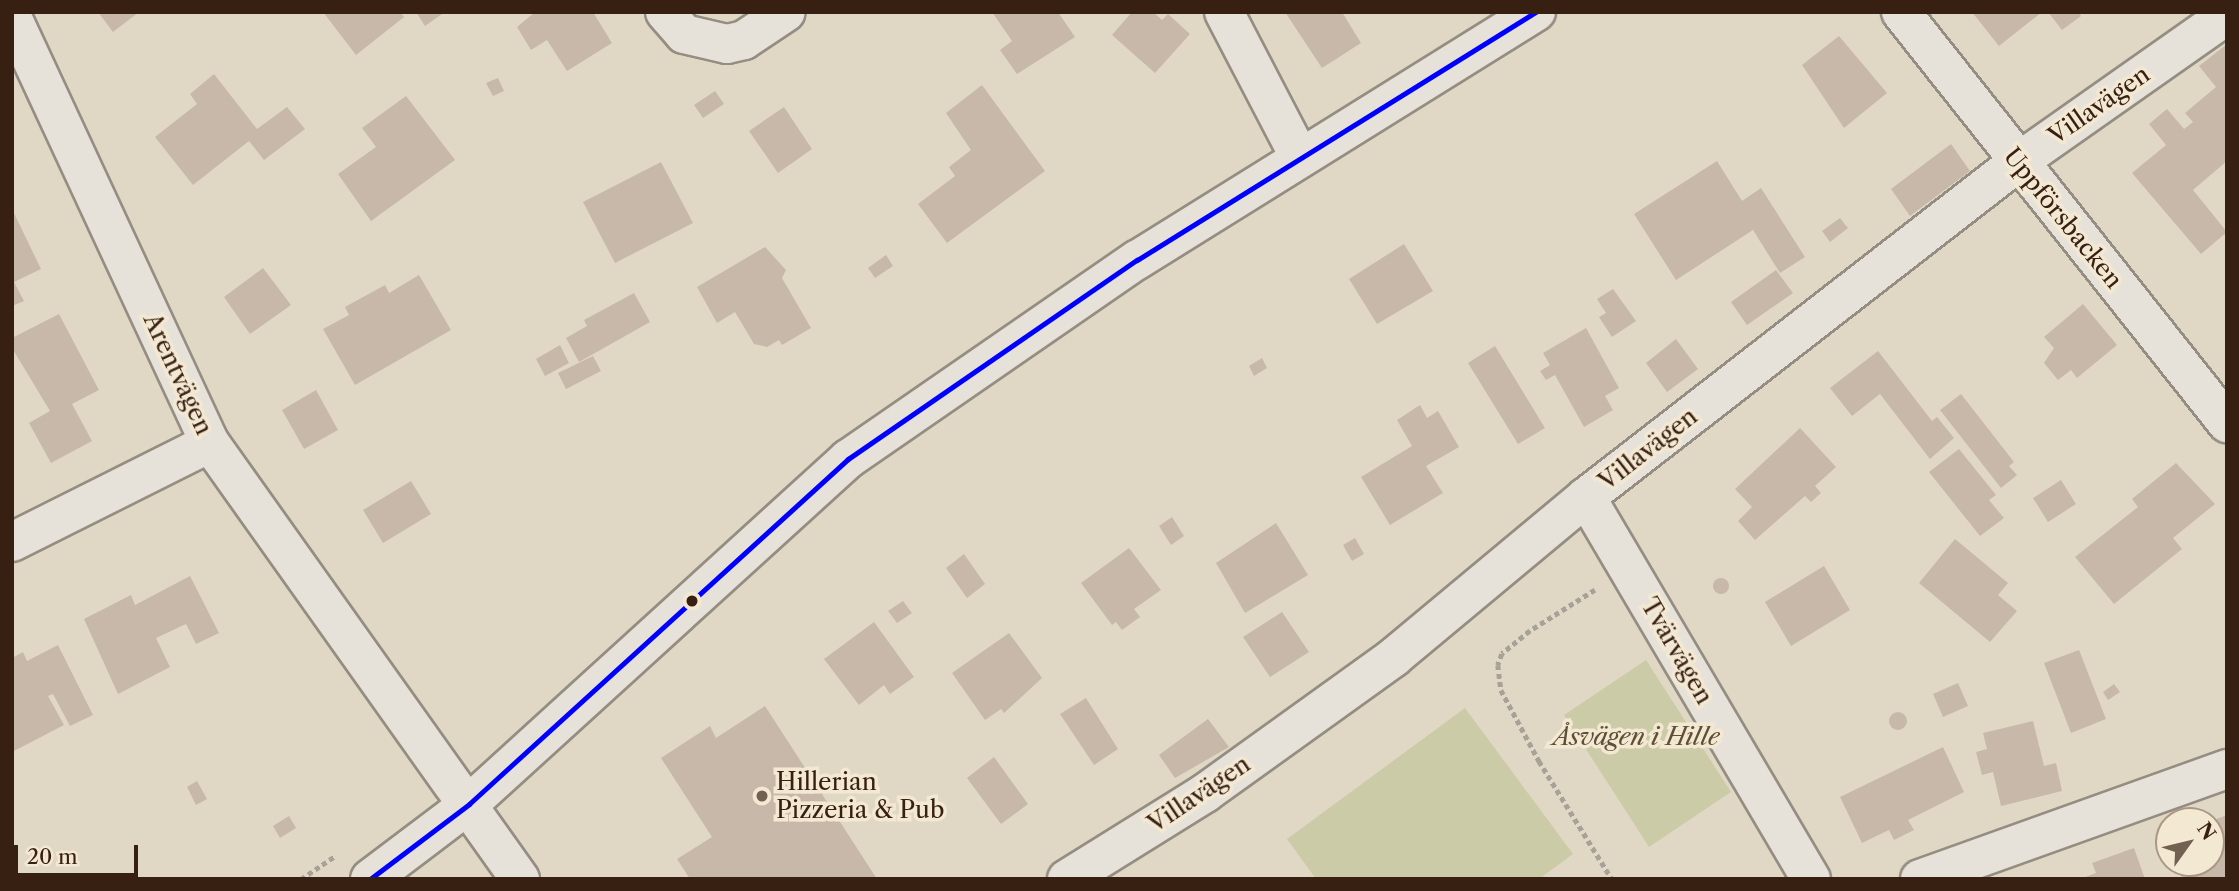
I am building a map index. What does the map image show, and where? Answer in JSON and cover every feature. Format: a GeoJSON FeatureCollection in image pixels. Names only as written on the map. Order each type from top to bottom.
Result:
{"type":"FeatureCollection","features":[{"type":"Feature","properties":{"kind":"street"},"geometry":{"type":"LineString","coordinates":[[665,12],[684,34],[727,44],[744,40],[786,12]]}},
{"type":"Feature","properties":{"kind":"street"},"geometry":{"type":"LineString","coordinates":[[1224,12],[1299,156]]}},
{"type":"Feature","properties":{"kind":"street"},"geometry":{"type":"LineString","coordinates":[[370,879],[469,804],[848,458],[978,364],[1299,156],[1536,12]]}},
{"type":"Feature","properties":{"kind":"street","name":"Uppförsbacken"},"geometry":{"type":"LineString","coordinates":[[1900,12],[2227,423]]}},
{"type":"Feature","properties":{"kind":"street","name":"Villavägen"},"geometry":{"type":"LineString","coordinates":[[1067,879],[1205,793],[1394,657],[1586,497],[2018,162],[2227,15]]}},
{"type":"Feature","properties":{"kind":"street","name":"Arentvägen"},"geometry":{"type":"LineString","coordinates":[[12,17],[210,443],[469,804]]}},
{"type":"Feature","properties":{"kind":"street"},"geometry":{"type":"LineString","coordinates":[[12,542],[210,443]]}},
{"type":"Feature","properties":{"kind":"street","name":"Tvärvägen"},"geometry":{"type":"LineString","coordinates":[[1586,497],[1811,879]]}},
{"type":"Feature","properties":{"kind":"street"},"geometry":{"type":"LineString","coordinates":[[1920,879],[2227,769]]}},
{"type":"Feature","properties":{"kind":"street"},"geometry":{"type":"LineString","coordinates":[[469,804],[520,879]]}},
{"type":"Feature","properties":{"kind":"path"},"geometry":{"type":"LineString","coordinates":[[1612,879],[1533,749],[1501,690],[1497,665],[1502,654],[1530,631],[1628,569]]}},
{"type":"Feature","properties":{"kind":"green space","name":"Åsvägen i Hille"},"geometry":{"type":"Polygon","coordinates":[[[1646,660],[1731,792],[1649,847],[1564,715],[1646,660]]]}},
{"type":"Feature","properties":{"kind":"green space"},"geometry":{"type":"Polygon","coordinates":[[[1465,708],[1573,854],[1539,879],[1316,879],[1287,839],[1465,708]]]}},
{"type":"Feature","properties":{"kind":"building"},"geometry":{"type":"Polygon","coordinates":[[[98,12],[139,12],[113,32],[98,12]]]}},
{"type":"Feature","properties":{"kind":"building"},"geometry":{"type":"Polygon","coordinates":[[[323,12],[400,12],[404,17],[356,55],[323,12]]]}},
{"type":"Feature","properties":{"kind":"building"},"geometry":{"type":"Polygon","coordinates":[[[416,12],[440,12],[442,14],[425,26],[416,12]]]}},
{"type":"Feature","properties":{"kind":"building"},"geometry":{"type":"Polygon","coordinates":[[[535,12],[593,12],[612,43],[567,71],[547,40],[531,50],[517,27],[535,12]]]}},
{"type":"Feature","properties":{"kind":"building"},"geometry":{"type":"Polygon","coordinates":[[[992,12],[1058,12],[1075,37],[1017,74],[1000,50],[1012,41],[992,12]]]}},
{"type":"Feature","properties":{"kind":"building"},"geometry":{"type":"Polygon","coordinates":[[[1132,12],[1153,12],[1162,20],[1168,14],[1190,34],[1155,73],[1112,35],[1132,12]]]}},
{"type":"Feature","properties":{"kind":"building"},"geometry":{"type":"Polygon","coordinates":[[[1285,12],[1342,12],[1361,43],[1322,68],[1285,12]]]}},
{"type":"Feature","properties":{"kind":"building"},"geometry":{"type":"Polygon","coordinates":[[[1972,12],[2042,12],[1999,46],[1972,12]]]}},
{"type":"Feature","properties":{"kind":"building"},"geometry":{"type":"Polygon","coordinates":[[[2048,12],[2079,12],[2081,16],[2062,30],[2048,12]]]}},
{"type":"Feature","properties":{"kind":"building"},"geometry":{"type":"Polygon","coordinates":[[[1839,36],[1887,93],[1844,128],[1802,65],[1839,36]]]}},
{"type":"Feature","properties":{"kind":"building"},"geometry":{"type":"Polygon","coordinates":[[[2227,44],[2227,161],[2193,190],[2227,232],[2201,254],[2132,173],[2166,145],[2149,124],[2167,109],[2184,129],[2193,122],[2185,113],[2216,87],[2199,66],[2227,44]]]}},
{"type":"Feature","properties":{"kind":"building"},"geometry":{"type":"Polygon","coordinates":[[[214,74],[257,129],[287,107],[305,129],[264,160],[249,141],[193,185],[155,137],[197,104],[190,94],[214,74]]]}},
{"type":"Feature","properties":{"kind":"building"},"geometry":{"type":"Polygon","coordinates":[[[498,78],[504,91],[493,96],[486,83],[498,78]]]}},
{"type":"Feature","properties":{"kind":"building"},"geometry":{"type":"Polygon","coordinates":[[[982,85],[1045,171],[947,243],[918,204],[955,176],[949,167],[971,150],[946,113],[982,85]]]}},
{"type":"Feature","properties":{"kind":"building"},"geometry":{"type":"Polygon","coordinates":[[[715,91],[724,104],[703,118],[694,105],[715,91]]]}},
{"type":"Feature","properties":{"kind":"building"},"geometry":{"type":"Polygon","coordinates":[[[406,96],[455,160],[371,221],[338,174],[376,147],[362,128],[406,96]]]}},
{"type":"Feature","properties":{"kind":"building"},"geometry":{"type":"Polygon","coordinates":[[[784,107],[812,149],[778,173],[749,131],[784,107]]]}},
{"type":"Feature","properties":{"kind":"building"},"geometry":{"type":"Polygon","coordinates":[[[1951,144],[1970,171],[1910,216],[1891,189],[1951,144]]]}},
{"type":"Feature","properties":{"kind":"building"},"geometry":{"type":"Polygon","coordinates":[[[1717,161],[1742,201],[1761,188],[1805,257],[1780,273],[1753,230],[1676,280],[1634,214],[1717,161]]]}},
{"type":"Feature","properties":{"kind":"building"},"geometry":{"type":"Polygon","coordinates":[[[661,162],[693,223],[615,263],[583,202],[661,162]]]}},
{"type":"Feature","properties":{"kind":"building"},"geometry":{"type":"Polygon","coordinates":[[[12,209],[41,269],[14,282],[24,301],[12,306],[12,209]]]}},
{"type":"Feature","properties":{"kind":"building"},"geometry":{"type":"Polygon","coordinates":[[[1840,218],[1848,228],[1830,242],[1822,231],[1840,218]]]}},
{"type":"Feature","properties":{"kind":"building"},"geometry":{"type":"Polygon","coordinates":[[[1404,244],[1433,291],[1377,324],[1349,279],[1404,244]]]}},
{"type":"Feature","properties":{"kind":"building"},"geometry":{"type":"Polygon","coordinates":[[[765,247],[786,270],[782,278],[811,328],[782,345],[779,340],[767,347],[754,344],[735,312],[717,323],[697,287],[765,247]]]}},
{"type":"Feature","properties":{"kind":"building"},"geometry":{"type":"Polygon","coordinates":[[[886,255],[893,266],[875,278],[868,268],[886,255]]]}},
{"type":"Feature","properties":{"kind":"building"},"geometry":{"type":"Polygon","coordinates":[[[263,268],[291,305],[250,334],[224,297],[263,268]]]}},
{"type":"Feature","properties":{"kind":"building"},"geometry":{"type":"Polygon","coordinates":[[[1776,270],[1793,293],[1747,325],[1731,302],[1776,270]]]}},
{"type":"Feature","properties":{"kind":"building"},"geometry":{"type":"Polygon","coordinates":[[[419,275],[451,330],[355,385],[323,329],[349,315],[345,307],[385,285],[389,293],[419,275]]]}},
{"type":"Feature","properties":{"kind":"building"},"geometry":{"type":"Polygon","coordinates":[[[1613,289],[1636,321],[1612,337],[1599,317],[1606,313],[1597,299],[1613,289]]]}},
{"type":"Feature","properties":{"kind":"building"},"geometry":{"type":"Polygon","coordinates":[[[634,293],[650,322],[579,362],[566,338],[587,326],[584,320],[634,293]]]}},
{"type":"Feature","properties":{"kind":"building"},"geometry":{"type":"Polygon","coordinates":[[[2083,304],[2117,345],[2077,378],[2071,370],[2058,380],[2044,363],[2054,348],[2044,337],[2083,304]]]}},
{"type":"Feature","properties":{"kind":"building"},"geometry":{"type":"Polygon","coordinates":[[[59,314],[99,390],[72,404],[92,441],[51,463],[29,423],[50,411],[12,348],[12,338],[59,314]]]}},
{"type":"Feature","properties":{"kind":"building"},"geometry":{"type":"Polygon","coordinates":[[[1586,328],[1619,388],[1605,396],[1613,410],[1584,427],[1555,375],[1546,380],[1540,371],[1550,365],[1543,353],[1586,328]]]}},
{"type":"Feature","properties":{"kind":"building"},"geometry":{"type":"Polygon","coordinates":[[[1676,339],[1698,369],[1667,392],[1646,363],[1676,339]]]}},
{"type":"Feature","properties":{"kind":"building"},"geometry":{"type":"Polygon","coordinates":[[[560,345],[569,363],[545,376],[536,359],[560,345]]]}},
{"type":"Feature","properties":{"kind":"building"},"geometry":{"type":"Polygon","coordinates":[[[1495,346],[1545,428],[1518,444],[1468,363],[1495,346]]]}},
{"type":"Feature","properties":{"kind":"building"},"geometry":{"type":"Polygon","coordinates":[[[1878,351],[1932,421],[1937,417],[1954,438],[1930,459],[1880,394],[1852,416],[1830,388],[1878,351]]]}},
{"type":"Feature","properties":{"kind":"building"},"geometry":{"type":"Polygon","coordinates":[[[593,356],[601,371],[566,389],[558,373],[593,356]]]}},
{"type":"Feature","properties":{"kind":"building"},"geometry":{"type":"Polygon","coordinates":[[[1262,358],[1267,368],[1254,376],[1249,366],[1262,358]]]}},
{"type":"Feature","properties":{"kind":"building"},"geometry":{"type":"Polygon","coordinates":[[[316,390],[338,430],[304,449],[282,410],[316,390]]]}},
{"type":"Feature","properties":{"kind":"building"},"geometry":{"type":"Polygon","coordinates":[[[1961,394],[2014,462],[2009,466],[2017,475],[2001,488],[1940,410],[1961,394]]]}},
{"type":"Feature","properties":{"kind":"building"},"geometry":{"type":"Polygon","coordinates":[[[1420,405],[1427,418],[1438,411],[1459,447],[1426,466],[1443,493],[1390,525],[1361,477],[1412,446],[1397,420],[1420,405]]]}},
{"type":"Feature","properties":{"kind":"building"},"geometry":{"type":"Polygon","coordinates":[[[1800,428],[1836,467],[1815,486],[1821,493],[1811,502],[1805,496],[1755,540],[1738,521],[1752,507],[1735,489],[1800,428]]]}},
{"type":"Feature","properties":{"kind":"building"},"geometry":{"type":"Polygon","coordinates":[[[1959,449],[1996,495],[1989,500],[2004,518],[1980,536],[1929,472],[1959,449]]]}},
{"type":"Feature","properties":{"kind":"building"},"geometry":{"type":"Polygon","coordinates":[[[2176,463],[2215,504],[2173,538],[2182,549],[2114,604],[2075,557],[2138,507],[2132,499],[2176,463]]]}},
{"type":"Feature","properties":{"kind":"building"},"geometry":{"type":"Polygon","coordinates":[[[2061,480],[2076,504],[2048,522],[2033,498],[2061,480]]]}},
{"type":"Feature","properties":{"kind":"building"},"geometry":{"type":"Polygon","coordinates":[[[411,481],[431,514],[383,543],[363,510],[411,481]]]}},
{"type":"Feature","properties":{"kind":"building"},"geometry":{"type":"Polygon","coordinates":[[[1172,517],[1184,536],[1171,545],[1159,526],[1172,517]]]}},
{"type":"Feature","properties":{"kind":"building"},"geometry":{"type":"Polygon","coordinates":[[[1276,523],[1308,575],[1245,613],[1216,563],[1276,523]]]}},
{"type":"Feature","properties":{"kind":"building"},"geometry":{"type":"Polygon","coordinates":[[[1355,538],[1364,554],[1352,561],[1343,545],[1355,538]]]}},
{"type":"Feature","properties":{"kind":"building"},"geometry":{"type":"Polygon","coordinates":[[[1955,539],[2008,583],[1998,595],[2017,611],[1990,642],[1919,583],[1955,539]]]}},
{"type":"Feature","properties":{"kind":"building"},"geometry":{"type":"Polygon","coordinates":[[[1129,548],[1161,590],[1134,609],[1140,617],[1122,630],[1116,622],[1112,625],[1081,583],[1129,548]]]}},
{"type":"Feature","properties":{"kind":"building"},"geometry":{"type":"Polygon","coordinates":[[[964,554],[985,584],[967,598],[946,568],[964,554]]]}},
{"type":"Feature","properties":{"kind":"building"},"geometry":{"type":"Polygon","coordinates":[[[1824,566],[1850,610],[1791,646],[1765,602],[1824,566]]]}},
{"type":"Feature","properties":{"kind":"building"},"geometry":{"type":"Polygon","coordinates":[[[190,576],[219,633],[196,644],[186,624],[156,638],[170,667],[118,694],[84,619],[131,595],[135,605],[190,576]]]}},
{"type":"Feature","properties":{"kind":"building"},"geometry":{"type":"Polygon","coordinates":[[[1721,578],[1727,580],[1727,592],[1721,594],[1715,592],[1713,586],[1715,580],[1721,578]]]}},
{"type":"Feature","properties":{"kind":"building"},"geometry":{"type":"Polygon","coordinates":[[[903,601],[912,613],[897,623],[888,611],[903,601]]]}},
{"type":"Feature","properties":{"kind":"building"},"geometry":{"type":"Polygon","coordinates":[[[1282,612],[1309,652],[1270,677],[1243,637],[1282,612]]]}},
{"type":"Feature","properties":{"kind":"building"},"geometry":{"type":"Polygon","coordinates":[[[874,622],[914,677],[890,694],[884,685],[859,705],[824,659],[874,622]]]}},
{"type":"Feature","properties":{"kind":"building"},"geometry":{"type":"Polygon","coordinates":[[[1009,633],[1042,678],[1004,713],[1001,709],[985,720],[952,673],[1009,633]]]}},
{"type":"Feature","properties":{"kind":"building"},"geometry":{"type":"Polygon","coordinates":[[[58,645],[93,715],[70,726],[53,694],[48,696],[64,725],[12,752],[12,658],[23,652],[27,661],[58,645]]]}},
{"type":"Feature","properties":{"kind":"building"},"geometry":{"type":"Polygon","coordinates":[[[2079,650],[2106,719],[2071,733],[2044,663],[2079,650]]]}},
{"type":"Feature","properties":{"kind":"building"},"geometry":{"type":"Polygon","coordinates":[[[1958,683],[1968,706],[1943,717],[1933,694],[1958,683]]]}},
{"type":"Feature","properties":{"kind":"building"},"geometry":{"type":"Polygon","coordinates":[[[2114,684],[2120,692],[2108,700],[2103,692],[2114,684]]]}},
{"type":"Feature","properties":{"kind":"building"},"geometry":{"type":"Polygon","coordinates":[[[1086,698],[1118,749],[1094,765],[1060,714],[1086,698]]]}},
{"type":"Feature","properties":{"kind":"building","name":"Hillerian Pizzeria & Pub"},"geometry":{"type":"Polygon","coordinates":[[[765,706],[877,879],[690,879],[677,859],[712,837],[661,758],[710,726],[716,738],[765,706]]]}},
{"type":"Feature","properties":{"kind":"building"},"geometry":{"type":"Polygon","coordinates":[[[1898,712],[1904,715],[1907,721],[1904,727],[1898,730],[1892,727],[1889,721],[1892,715],[1898,712]]]}},
{"type":"Feature","properties":{"kind":"building"},"geometry":{"type":"Polygon","coordinates":[[[1208,719],[1229,747],[1175,778],[1159,755],[1208,719]]]}},
{"type":"Feature","properties":{"kind":"building"},"geometry":{"type":"Polygon","coordinates":[[[2033,721],[2044,766],[2056,763],[2062,791],[2001,806],[1993,772],[1982,775],[1976,752],[1987,749],[1983,733],[2033,721]]]}},
{"type":"Feature","properties":{"kind":"building"},"geometry":{"type":"Polygon","coordinates":[[[1943,747],[1964,792],[1908,820],[1914,830],[1894,840],[1889,830],[1862,843],[1840,797],[1943,747]]]}},
{"type":"Feature","properties":{"kind":"building"},"geometry":{"type":"Polygon","coordinates":[[[994,757],[1028,804],[1001,824],[967,778],[994,757]]]}},
{"type":"Feature","properties":{"kind":"building"},"geometry":{"type":"Polygon","coordinates":[[[197,781],[207,799],[196,805],[187,787],[197,781]]]}},
{"type":"Feature","properties":{"kind":"building"},"geometry":{"type":"Polygon","coordinates":[[[2227,815],[2227,879],[2182,879],[2225,877],[2227,815]]]}},
{"type":"Feature","properties":{"kind":"building"},"geometry":{"type":"Polygon","coordinates":[[[289,816],[296,828],[280,838],[273,826],[289,816]]]}},
{"type":"Feature","properties":{"kind":"building"},"geometry":{"type":"Polygon","coordinates":[[[2134,848],[2145,879],[2080,879],[2096,873],[2092,863],[2134,848]]]}},
{"type":"Feature","properties":{"kind":"transit line"},"geometry":{"type":"LineString","coordinates":[[370,879],[469,804],[848,459],[1137,260],[1536,12]]}},
{"type":"Feature","properties":{"kind":"place","name":"Hillerian Pizzeria & Pub"},"geometry":{"type":"Point","coordinates":[762,796]}}]}
